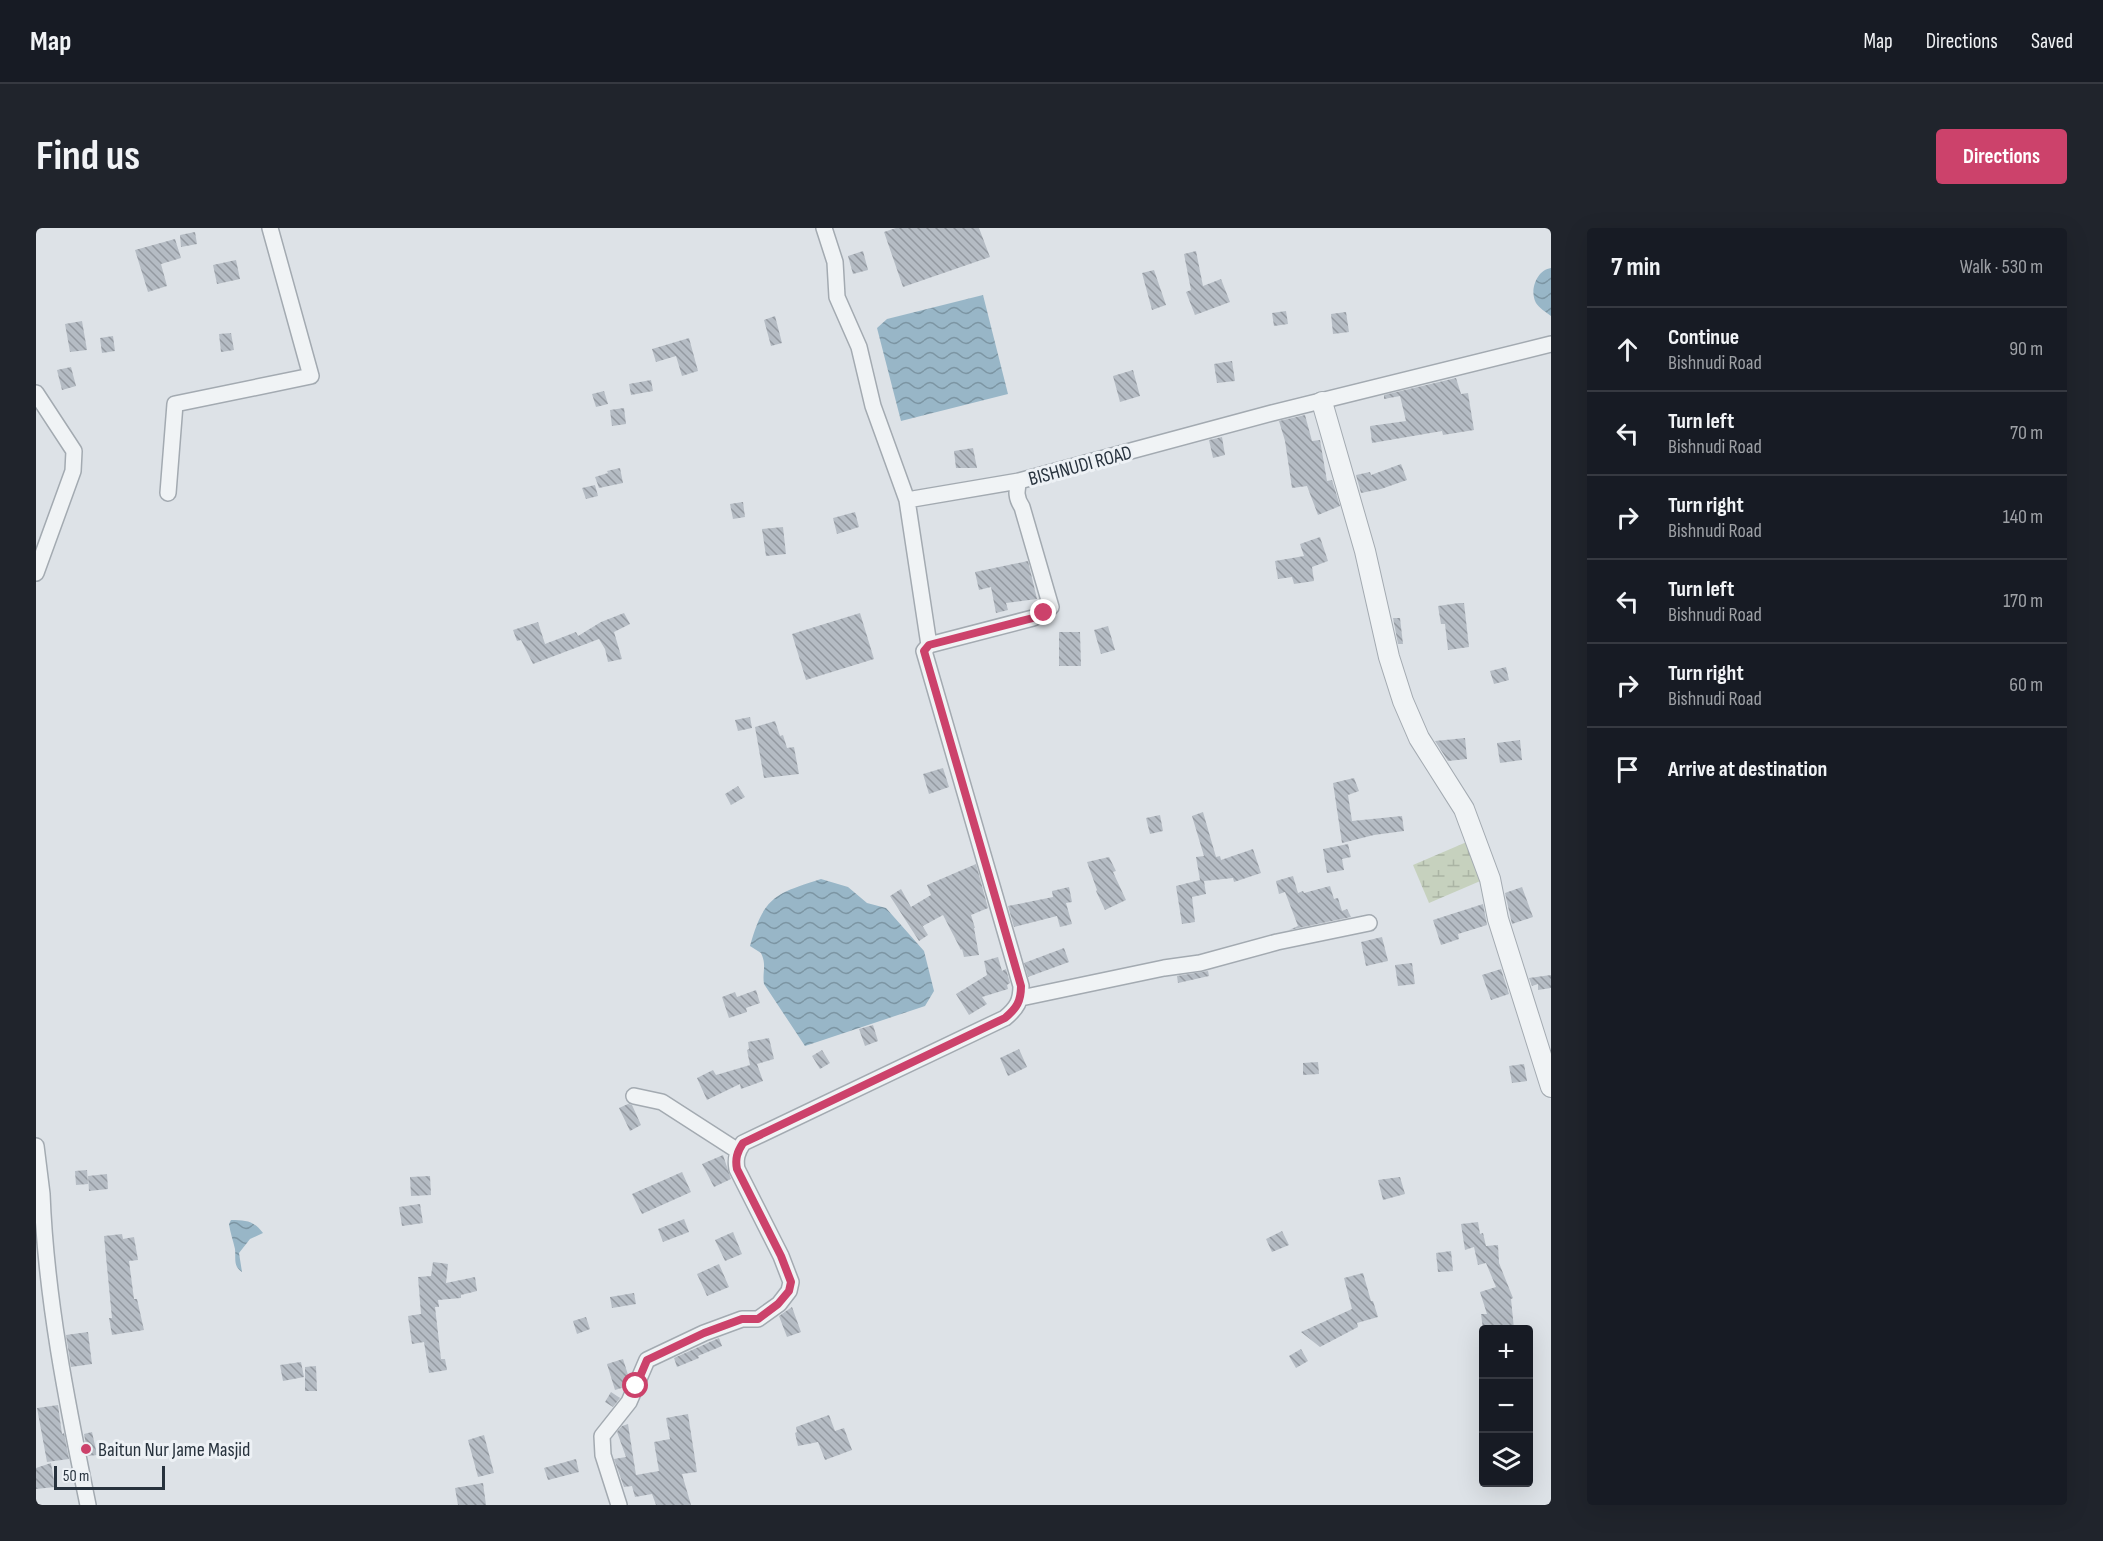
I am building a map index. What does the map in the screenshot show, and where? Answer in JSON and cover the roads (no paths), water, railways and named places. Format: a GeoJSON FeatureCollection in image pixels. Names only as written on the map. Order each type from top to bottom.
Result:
{"type":"FeatureCollection","features":[{"type":"Feature","properties":{"kind":"street"},"geometry":{"type":"LineString","coordinates":[[168,493],[175,404],[311,376],[270,228]]}},
{"type":"Feature","properties":{"kind":"street"},"geometry":{"type":"LineString","coordinates":[[620,1505],[603,1455],[602,1436],[629,1402],[647,1360],[704,1333],[742,1319],[758,1319],[778,1304],[789,1291],[791,1282],[781,1256],[737,1169],[738,1151],[743,1143],[1005,1018],[1021,998],[1021,986],[975,822],[926,660],[924,651],[929,645],[907,500],[873,406],[859,347],[837,297],[835,262],[824,228]]}},
{"type":"Feature","properties":{"kind":"street","name":"BISHNUDI ROAD"},"geometry":{"type":"LineString","coordinates":[[929,645],[1033,618],[1051,607],[1022,507],[1017,500],[1016,489],[1019,481],[1551,344]]}},
{"type":"Feature","properties":{"kind":"street"},"geometry":{"type":"LineString","coordinates":[[36,393],[74,451],[73,471],[36,573]]}},
{"type":"Feature","properties":{"kind":"street"},"geometry":{"type":"LineString","coordinates":[[1323,402],[1365,551],[1389,657],[1403,701],[1419,738],[1464,809],[1490,879],[1498,919],[1551,1087]]}},
{"type":"Feature","properties":{"kind":"street"},"geometry":{"type":"LineString","coordinates":[[907,500],[1019,481]]}},
{"type":"Feature","properties":{"kind":"street"},"geometry":{"type":"LineString","coordinates":[[1021,998],[1164,968],[1200,963],[1276,942],[1370,923]]}},
{"type":"Feature","properties":{"kind":"street"},"geometry":{"type":"LineString","coordinates":[[634,1096],[662,1102],[738,1151]]}},
{"type":"Feature","properties":{"kind":"street"},"geometry":{"type":"LineString","coordinates":[[36,1146],[39,1194],[58,1350],[88,1505]]}},
{"type":"Feature","properties":{"kind":"water"},"geometry":{"type":"Polygon","coordinates":[[[1551,268],[1551,316],[1537,305],[1533,292],[1538,277],[1542,272],[1551,268]]]}},
{"type":"Feature","properties":{"kind":"water"},"geometry":{"type":"Polygon","coordinates":[[[983,295],[1008,394],[901,421],[877,328],[887,319],[983,295]]]}},
{"type":"Feature","properties":{"kind":"water"},"geometry":{"type":"Polygon","coordinates":[[[821,879],[848,887],[867,903],[886,908],[924,951],[934,991],[925,1006],[805,1046],[764,984],[764,961],[761,953],[750,946],[760,917],[773,900],[792,889],[821,879]]]}},
{"type":"Feature","properties":{"kind":"water"},"geometry":{"type":"Polygon","coordinates":[[[231,1220],[249,1222],[263,1233],[250,1239],[239,1253],[242,1272],[237,1267],[229,1224],[231,1220]]]}},
{"type":"Feature","properties":{"kind":"place","name":"Baitun Nur Jame Masjid"},"geometry":{"type":"Point","coordinates":[86,1449]}}]}
